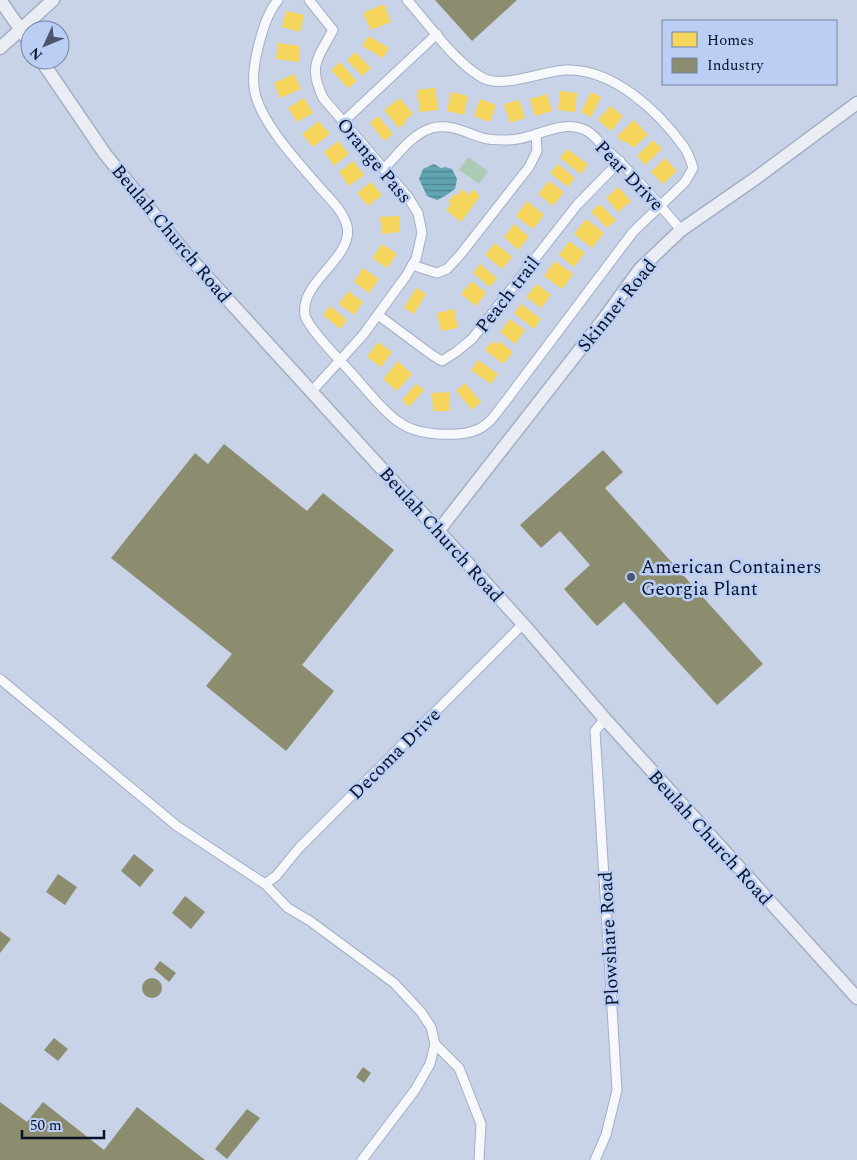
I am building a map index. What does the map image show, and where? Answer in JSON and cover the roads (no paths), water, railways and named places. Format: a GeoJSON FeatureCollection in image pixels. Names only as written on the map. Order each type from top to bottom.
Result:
{"type":"FeatureCollection","features":[{"type":"Feature","properties":{"kind":"street"},"geometry":{"type":"LineString","coordinates":[[0,0],[20,29]]}},
{"type":"Feature","properties":{"kind":"street"},"geometry":{"type":"LineString","coordinates":[[32,20],[54,0]]}},
{"type":"Feature","properties":{"kind":"street"},"geometry":{"type":"LineString","coordinates":[[278,0],[263,28],[256,57],[253,76],[256,97],[270,124],[292,156],[341,213],[347,227],[346,241],[305,299],[305,316],[323,342],[389,414],[403,425],[436,435],[465,433],[485,426],[633,232],[685,182],[693,168],[685,149],[648,106],[605,77],[565,70],[515,80],[494,82],[484,79],[460,62],[407,0]]}},
{"type":"Feature","properties":{"kind":"street","name":"Orange Pass"},"geometry":{"type":"LineString","coordinates":[[309,0],[334,30],[315,64],[315,82],[323,98],[408,197],[418,213],[422,233],[416,259],[378,315],[363,335],[312,391]]}},
{"type":"Feature","properties":{"kind":"street"},"geometry":{"type":"LineString","coordinates":[[0,48],[20,31]]}},
{"type":"Feature","properties":{"kind":"street"},"geometry":{"type":"LineString","coordinates":[[343,122],[437,34]]}},
{"type":"Feature","properties":{"kind":"street","name":"Beulah Church Road"},"geometry":{"type":"LineString","coordinates":[[48,70],[105,154],[188,256],[523,624],[605,719],[857,998]]}},
{"type":"Feature","properties":{"kind":"street","name":"Skinner Road"},"geometry":{"type":"LineString","coordinates":[[438,530],[603,320],[640,269],[681,230],[756,178],[857,102]]}},
{"type":"Feature","properties":{"kind":"street","name":"Pear Drive"},"geometry":{"type":"LineString","coordinates":[[384,169],[409,142],[423,131],[434,128],[451,126],[485,138],[508,140],[557,127],[573,127],[588,131],[620,161],[681,230]]}},
{"type":"Feature","properties":{"kind":"street"},"geometry":{"type":"LineString","coordinates":[[412,265],[436,273],[447,270],[529,167],[538,151],[536,134]]}},
{"type":"Feature","properties":{"kind":"street","name":"Peach trail"},"geometry":{"type":"LineString","coordinates":[[378,315],[432,355],[442,360],[456,352],[472,339],[577,206],[620,161]]}},
{"type":"Feature","properties":{"kind":"street","name":"Decoma Drive"},"geometry":{"type":"LineString","coordinates":[[265,884],[276,876],[299,848],[523,624]]}},
{"type":"Feature","properties":{"kind":"street"},"geometry":{"type":"LineString","coordinates":[[0,679],[177,826],[265,884],[288,908],[394,983],[421,1012],[432,1027],[435,1044],[430,1064],[415,1090],[362,1160]]}},
{"type":"Feature","properties":{"kind":"street","name":"Plowshare Road"},"geometry":{"type":"LineString","coordinates":[[595,1160],[606,1135],[617,1090],[595,731],[605,719]]}},
{"type":"Feature","properties":{"kind":"street"},"geometry":{"type":"LineString","coordinates":[[435,1044],[459,1068],[481,1124],[479,1160]]}},
{"type":"Feature","properties":{"kind":"place","name":"American Containers Georgia Plant"},"geometry":{"type":"Point","coordinates":[631,577]}}]}
